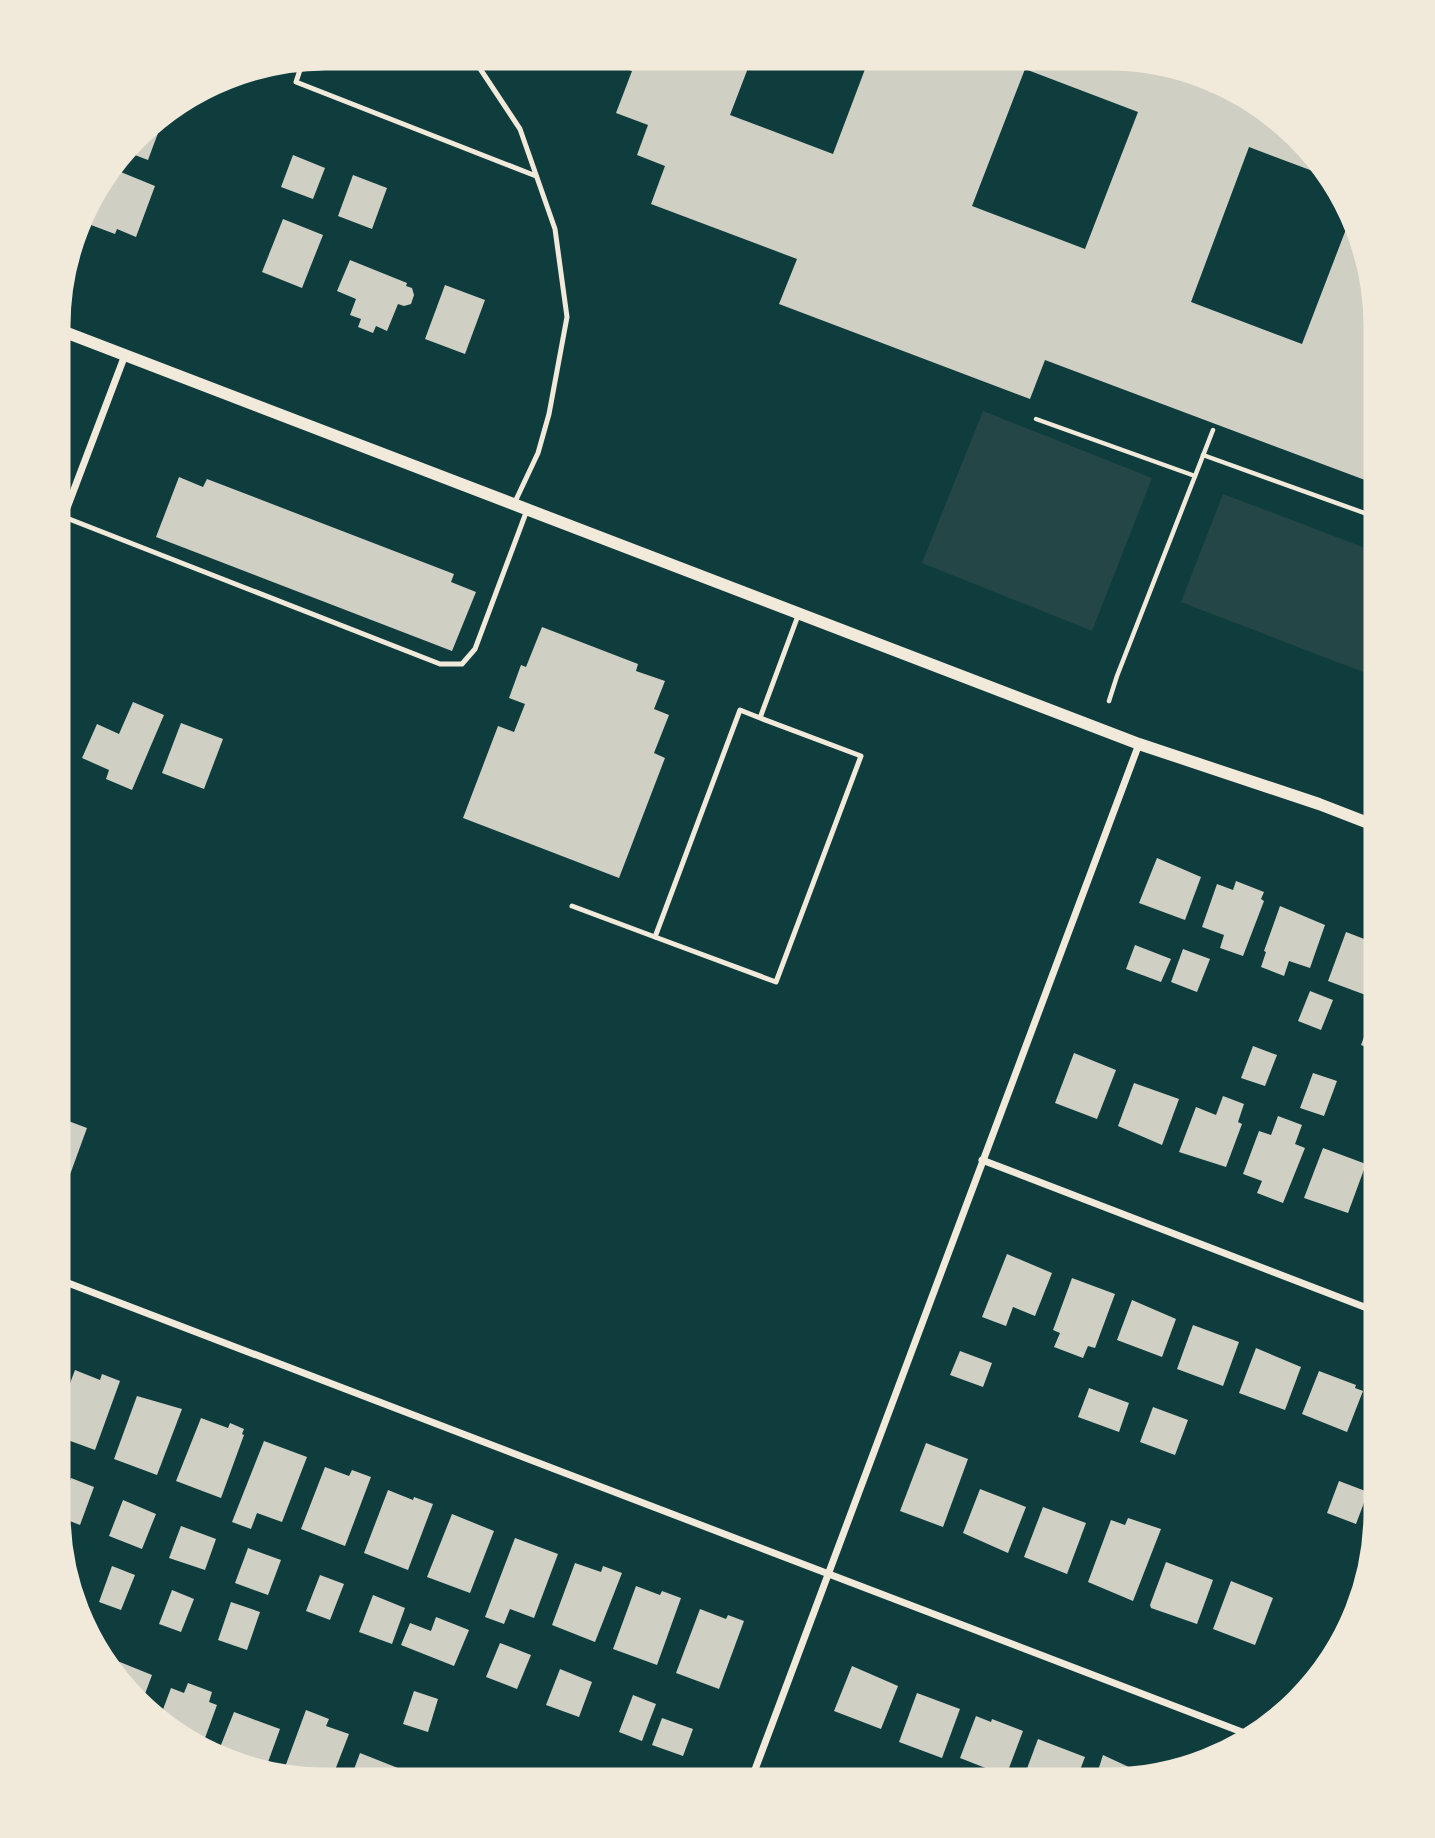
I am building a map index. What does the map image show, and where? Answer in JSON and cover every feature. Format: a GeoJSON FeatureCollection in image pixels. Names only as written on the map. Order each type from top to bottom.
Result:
{"type":"FeatureCollection","features":[{"type":"Feature","properties":{"kind":"street"},"geometry":{"type":"LineString","coordinates":[[66,332],[1139,744],[1320,804],[1368,823]]}},
{"type":"Feature","properties":{"kind":"street"},"geometry":{"type":"LineString","coordinates":[[66,512],[125,355]]}},
{"type":"Feature","properties":{"kind":"street"},"geometry":{"type":"LineString","coordinates":[[754,1772],[1139,744]]}},
{"type":"Feature","properties":{"kind":"street"},"geometry":{"type":"LineString","coordinates":[[982,1160],[1368,1308]]}},
{"type":"Feature","properties":{"kind":"street"},"geometry":{"type":"LineString","coordinates":[[66,1282],[1245,1733]]}},
{"type":"Feature","properties":{"kind":"lane"},"geometry":{"type":"LineString","coordinates":[[478,66],[520,129],[555,229],[567,317],[542,440],[514,505]]}},
{"type":"Feature","properties":{"kind":"lane"},"geometry":{"type":"LineString","coordinates":[[301,68],[296,82],[536,176]]}},
{"type":"Feature","properties":{"kind":"lane"},"geometry":{"type":"LineString","coordinates":[[66,518],[440,664],[462,664],[475,649],[527,510]]}},
{"type":"Feature","properties":{"kind":"lane"},"geometry":{"type":"LineString","coordinates":[[760,718],[799,613]]}},
{"type":"Feature","properties":{"kind":"lane"},"geometry":{"type":"LineString","coordinates":[[572,906],[655,937],[776,982],[861,755],[740,710],[655,937]]}},
{"type":"Feature","properties":{"kind":"path"},"geometry":{"type":"LineString","coordinates":[[1036,419],[1195,476]]}},
{"type":"Feature","properties":{"kind":"path"},"geometry":{"type":"LineString","coordinates":[[1109,701],[1213,430]]}},
{"type":"Feature","properties":{"kind":"path"},"geometry":{"type":"LineString","coordinates":[[1203,455],[1368,514]]}},
{"type":"Feature","properties":{"kind":"shaded area"},"geometry":{"type":"Polygon","coordinates":[[[983,411],[1152,478],[1092,631],[922,563],[983,411]]]}},
{"type":"Feature","properties":{"kind":"shaded area"},"geometry":{"type":"Polygon","coordinates":[[[1223,494],[1368,549],[1368,674],[1181,602],[1223,494]]]}},
{"type":"Feature","properties":{"kind":"building"},"geometry":{"type":"Polygon","coordinates":[[[619,66],[749,66],[730,115],[833,154],[866,66],[1125,67],[1192,80],[1238,101],[1280,131],[1319,173],[1249,147],[1191,302],[1302,344],[1348,224],[1360,260],[1368,310],[1368,481],[1045,360],[1030,399],[779,304],[797,259],[651,204],[665,166],[637,155],[648,125],[616,113],[632,71],[619,66]],[[1025,69],[972,206],[1085,249],[1138,112],[1025,69]]]}},
{"type":"Feature","properties":{"kind":"building"},"geometry":{"type":"Polygon","coordinates":[[[160,126],[148,160],[132,154],[160,126]]]}},
{"type":"Feature","properties":{"kind":"building"},"geometry":{"type":"Polygon","coordinates":[[[293,155],[325,168],[313,199],[281,187],[293,155]]]}},
{"type":"Feature","properties":{"kind":"building"},"geometry":{"type":"Polygon","coordinates":[[[118,171],[155,186],[136,237],[117,229],[115,234],[91,225],[92,221],[89,220],[93,212],[118,171]]]}},
{"type":"Feature","properties":{"kind":"building"},"geometry":{"type":"Polygon","coordinates":[[[353,175],[387,188],[372,229],[338,216],[353,175]]]}},
{"type":"Feature","properties":{"kind":"building"},"geometry":{"type":"Polygon","coordinates":[[[283,219],[323,235],[302,288],[262,272],[283,219]]]}},
{"type":"Feature","properties":{"kind":"building"},"geometry":{"type":"Polygon","coordinates":[[[350,260],[407,283],[406,286],[412,288],[414,295],[411,304],[398,304],[387,331],[376,326],[373,333],[358,327],[361,319],[350,315],[356,299],[337,291],[350,260]]]}},
{"type":"Feature","properties":{"kind":"building"},"geometry":{"type":"Polygon","coordinates":[[[445,285],[485,300],[465,354],[425,339],[445,285]]]}},
{"type":"Feature","properties":{"kind":"building"},"geometry":{"type":"Polygon","coordinates":[[[179,477],[203,487],[207,479],[454,574],[451,582],[476,592],[452,651],[156,537],[179,477]]]}},
{"type":"Feature","properties":{"kind":"building"},"geometry":{"type":"Polygon","coordinates":[[[542,627],[638,664],[636,671],[665,681],[654,709],[669,715],[654,753],[665,758],[619,878],[463,818],[498,726],[514,732],[525,704],[509,698],[521,665],[526,667],[542,627]]]}},
{"type":"Feature","properties":{"kind":"building"},"geometry":{"type":"Polygon","coordinates":[[[133,702],[164,715],[132,790],[106,779],[109,770],[82,758],[97,724],[119,734],[133,702]]]}},
{"type":"Feature","properties":{"kind":"building"},"geometry":{"type":"Polygon","coordinates":[[[181,723],[223,739],[204,789],[162,773],[181,723]]]}},
{"type":"Feature","properties":{"kind":"building"},"geometry":{"type":"Polygon","coordinates":[[[1157,858],[1201,877],[1185,920],[1139,903],[1157,858]]]}},
{"type":"Feature","properties":{"kind":"building"},"geometry":{"type":"Polygon","coordinates":[[[1236,881],[1264,892],[1261,899],[1264,901],[1243,956],[1220,948],[1224,935],[1202,927],[1217,884],[1233,890],[1236,881]]]}},
{"type":"Feature","properties":{"kind":"building"},"geometry":{"type":"Polygon","coordinates":[[[1280,906],[1325,925],[1310,968],[1289,961],[1284,976],[1261,967],[1280,906]]]}},
{"type":"Feature","properties":{"kind":"building"},"geometry":{"type":"Polygon","coordinates":[[[1346,932],[1368,940],[1368,996],[1328,981],[1346,932]]]}},
{"type":"Feature","properties":{"kind":"building"},"geometry":{"type":"Polygon","coordinates":[[[1135,945],[1171,959],[1161,982],[1126,969],[1135,945]]]}},
{"type":"Feature","properties":{"kind":"building"},"geometry":{"type":"Polygon","coordinates":[[[1183,949],[1210,959],[1197,992],[1171,982],[1183,949]]]}},
{"type":"Feature","properties":{"kind":"building"},"geometry":{"type":"Polygon","coordinates":[[[1310,991],[1333,1000],[1321,1030],[1298,1021],[1310,991]]]}},
{"type":"Feature","properties":{"kind":"building"},"geometry":{"type":"Polygon","coordinates":[[[1368,1026],[1368,1048],[1361,1045],[1368,1026]]]}},
{"type":"Feature","properties":{"kind":"building"},"geometry":{"type":"Polygon","coordinates":[[[1253,1046],[1277,1055],[1265,1086],[1241,1078],[1253,1046]]]}},
{"type":"Feature","properties":{"kind":"building"},"geometry":{"type":"Polygon","coordinates":[[[1074,1053],[1116,1070],[1097,1119],[1055,1103],[1074,1053]]]}},
{"type":"Feature","properties":{"kind":"building"},"geometry":{"type":"Polygon","coordinates":[[[1313,1073],[1337,1081],[1324,1116],[1300,1108],[1313,1073]]]}},
{"type":"Feature","properties":{"kind":"building"},"geometry":{"type":"Polygon","coordinates":[[[1134,1083],[1179,1099],[1162,1145],[1118,1126],[1134,1083]]]}},
{"type":"Feature","properties":{"kind":"building"},"geometry":{"type":"Polygon","coordinates":[[[1223,1096],[1244,1104],[1238,1122],[1242,1124],[1226,1167],[1179,1152],[1196,1107],[1216,1115],[1223,1096]]]}},
{"type":"Feature","properties":{"kind":"building"},"geometry":{"type":"Polygon","coordinates":[[[1278,1116],[1302,1125],[1295,1144],[1305,1148],[1283,1203],[1257,1193],[1262,1181],[1243,1174],[1259,1131],[1271,1135],[1278,1116]]]}},
{"type":"Feature","properties":{"kind":"building"},"geometry":{"type":"Polygon","coordinates":[[[66,1120],[87,1128],[66,1186],[66,1120]]]}},
{"type":"Feature","properties":{"kind":"building"},"geometry":{"type":"Polygon","coordinates":[[[1323,1148],[1366,1164],[1348,1213],[1304,1198],[1323,1148]]]}},
{"type":"Feature","properties":{"kind":"building"},"geometry":{"type":"Polygon","coordinates":[[[1007,1254],[1052,1273],[1035,1316],[1013,1307],[1006,1326],[982,1317],[1007,1254]]]}},
{"type":"Feature","properties":{"kind":"building"},"geometry":{"type":"Polygon","coordinates":[[[1072,1278],[1115,1294],[1095,1348],[1088,1346],[1083,1358],[1054,1347],[1060,1333],[1053,1330],[1072,1278]]]}},
{"type":"Feature","properties":{"kind":"building"},"geometry":{"type":"Polygon","coordinates":[[[1132,1300],[1176,1319],[1162,1357],[1117,1340],[1132,1300]]]}},
{"type":"Feature","properties":{"kind":"building"},"geometry":{"type":"Polygon","coordinates":[[[1193,1325],[1239,1342],[1223,1386],[1177,1369],[1193,1325]]]}},
{"type":"Feature","properties":{"kind":"building"},"geometry":{"type":"Polygon","coordinates":[[[1256,1348],[1301,1367],[1285,1410],[1239,1393],[1256,1348]]]}},
{"type":"Feature","properties":{"kind":"building"},"geometry":{"type":"Polygon","coordinates":[[[960,1351],[992,1363],[983,1387],[950,1375],[960,1351]]]}},
{"type":"Feature","properties":{"kind":"building"},"geometry":{"type":"Polygon","coordinates":[[[75,1370],[100,1380],[102,1374],[120,1381],[95,1450],[66,1439],[66,1394],[75,1370]]]}},
{"type":"Feature","properties":{"kind":"building"},"geometry":{"type":"Polygon","coordinates":[[[1319,1371],[1356,1385],[1355,1388],[1363,1391],[1347,1432],[1302,1414],[1319,1371]]]}},
{"type":"Feature","properties":{"kind":"building"},"geometry":{"type":"Polygon","coordinates":[[[1089,1388],[1129,1403],[1119,1432],[1078,1417],[1089,1388]]]}},
{"type":"Feature","properties":{"kind":"building"},"geometry":{"type":"Polygon","coordinates":[[[137,1396],[182,1409],[157,1475],[114,1459],[137,1396]]]}},
{"type":"Feature","properties":{"kind":"building"},"geometry":{"type":"Polygon","coordinates":[[[1153,1407],[1188,1420],[1175,1455],[1140,1442],[1153,1407]]]}},
{"type":"Feature","properties":{"kind":"building"},"geometry":{"type":"Polygon","coordinates":[[[201,1418],[228,1428],[230,1423],[244,1429],[221,1498],[176,1481],[201,1418]]]}},
{"type":"Feature","properties":{"kind":"building"},"geometry":{"type":"Polygon","coordinates":[[[264,1441],[307,1457],[282,1522],[257,1513],[251,1529],[232,1522],[264,1441]]]}},
{"type":"Feature","properties":{"kind":"building"},"geometry":{"type":"Polygon","coordinates":[[[926,1443],[968,1459],[943,1527],[900,1511],[926,1443]]]}},
{"type":"Feature","properties":{"kind":"building"},"geometry":{"type":"Polygon","coordinates":[[[325,1467],[349,1476],[352,1470],[371,1477],[345,1546],[301,1529],[325,1467]]]}},
{"type":"Feature","properties":{"kind":"building"},"geometry":{"type":"Polygon","coordinates":[[[71,1478],[94,1487],[80,1525],[67,1520],[66,1492],[71,1478]]]}},
{"type":"Feature","properties":{"kind":"building"},"geometry":{"type":"Polygon","coordinates":[[[1339,1481],[1368,1492],[1356,1524],[1327,1513],[1339,1481]]]}},
{"type":"Feature","properties":{"kind":"building"},"geometry":{"type":"Polygon","coordinates":[[[980,1489],[1026,1507],[1008,1553],[963,1533],[980,1489]]]}},
{"type":"Feature","properties":{"kind":"building"},"geometry":{"type":"Polygon","coordinates":[[[388,1490],[413,1500],[414,1497],[433,1504],[408,1570],[364,1553],[388,1490]]]}},
{"type":"Feature","properties":{"kind":"building"},"geometry":{"type":"Polygon","coordinates":[[[123,1500],[156,1514],[142,1549],[109,1536],[123,1500]]]}},
{"type":"Feature","properties":{"kind":"building"},"geometry":{"type":"Polygon","coordinates":[[[1043,1507],[1086,1523],[1067,1574],[1024,1557],[1043,1507]]]}},
{"type":"Feature","properties":{"kind":"building"},"geometry":{"type":"Polygon","coordinates":[[[452,1514],[494,1531],[470,1593],[427,1577],[452,1514]]]}},
{"type":"Feature","properties":{"kind":"building"},"geometry":{"type":"Polygon","coordinates":[[[1128,1518],[1161,1529],[1133,1601],[1088,1582],[1111,1520],[1125,1525],[1128,1518]]]}},
{"type":"Feature","properties":{"kind":"building"},"geometry":{"type":"Polygon","coordinates":[[[181,1526],[216,1539],[205,1570],[169,1558],[181,1526]]]}},
{"type":"Feature","properties":{"kind":"building"},"geometry":{"type":"Polygon","coordinates":[[[515,1538],[558,1554],[534,1618],[510,1609],[504,1624],[485,1617],[515,1538]]]}},
{"type":"Feature","properties":{"kind":"building"},"geometry":{"type":"Polygon","coordinates":[[[248,1548],[281,1560],[268,1595],[235,1583],[248,1548]]]}},
{"type":"Feature","properties":{"kind":"building"},"geometry":{"type":"Polygon","coordinates":[[[1166,1562],[1213,1580],[1197,1624],[1151,1608],[1166,1562]]]}},
{"type":"Feature","properties":{"kind":"building"},"geometry":{"type":"Polygon","coordinates":[[[575,1563],[601,1572],[603,1566],[622,1573],[595,1642],[552,1625],[575,1563]]]}},
{"type":"Feature","properties":{"kind":"building"},"geometry":{"type":"Polygon","coordinates":[[[112,1566],[135,1575],[121,1610],[99,1602],[112,1566]]]}},
{"type":"Feature","properties":{"kind":"building"},"geometry":{"type":"Polygon","coordinates":[[[320,1575],[344,1584],[330,1620],[306,1611],[320,1575]]]}},
{"type":"Feature","properties":{"kind":"building"},"geometry":{"type":"Polygon","coordinates":[[[1231,1581],[1273,1598],[1255,1645],[1213,1629],[1231,1581]]]}},
{"type":"Feature","properties":{"kind":"building"},"geometry":{"type":"Polygon","coordinates":[[[636,1586],[660,1595],[662,1591],[681,1598],[657,1665],[613,1649],[636,1586]]]}},
{"type":"Feature","properties":{"kind":"building"},"geometry":{"type":"Polygon","coordinates":[[[172,1590],[194,1599],[181,1632],[159,1624],[172,1590]]]}},
{"type":"Feature","properties":{"kind":"building"},"geometry":{"type":"Polygon","coordinates":[[[373,1595],[405,1608],[392,1644],[359,1632],[373,1595]]]}},
{"type":"Feature","properties":{"kind":"building"},"geometry":{"type":"Polygon","coordinates":[[[231,1602],[260,1612],[247,1650],[218,1640],[231,1602]]]}},
{"type":"Feature","properties":{"kind":"building"},"geometry":{"type":"Polygon","coordinates":[[[700,1609],[726,1619],[728,1615],[744,1621],[719,1689],[676,1673],[700,1609]]]}},
{"type":"Feature","properties":{"kind":"building"},"geometry":{"type":"Polygon","coordinates":[[[436,1617],[469,1630],[454,1666],[401,1645],[410,1623],[431,1631],[436,1617]]]}},
{"type":"Feature","properties":{"kind":"building"},"geometry":{"type":"Polygon","coordinates":[[[500,1643],[531,1655],[517,1689],[486,1677],[500,1643]]]}},
{"type":"Feature","properties":{"kind":"building"},"geometry":{"type":"Polygon","coordinates":[[[112,1659],[152,1675],[144,1696],[112,1659]]]}},
{"type":"Feature","properties":{"kind":"building"},"geometry":{"type":"Polygon","coordinates":[[[852,1666],[898,1686],[881,1729],[834,1711],[852,1666]]]}},
{"type":"Feature","properties":{"kind":"building"},"geometry":{"type":"Polygon","coordinates":[[[560,1669],[592,1682],[579,1717],[546,1705],[560,1669]]]}},
{"type":"Feature","properties":{"kind":"building"},"geometry":{"type":"Polygon","coordinates":[[[188,1683],[212,1692],[209,1702],[217,1705],[204,1741],[162,1713],[171,1688],[184,1693],[188,1683]]]}},
{"type":"Feature","properties":{"kind":"building"},"geometry":{"type":"Polygon","coordinates":[[[414,1691],[438,1699],[428,1732],[403,1724],[414,1691]]]}},
{"type":"Feature","properties":{"kind":"building"},"geometry":{"type":"Polygon","coordinates":[[[917,1693],[960,1709],[942,1758],[899,1742],[917,1693]]]}},
{"type":"Feature","properties":{"kind":"building"},"geometry":{"type":"Polygon","coordinates":[[[633,1695],[656,1704],[642,1741],[619,1732],[633,1695]]]}},
{"type":"Feature","properties":{"kind":"building"},"geometry":{"type":"Polygon","coordinates":[[[306,1710],[329,1719],[326,1726],[349,1734],[334,1772],[285,1768],[306,1710]]]}},
{"type":"Feature","properties":{"kind":"building"},"geometry":{"type":"Polygon","coordinates":[[[234,1712],[280,1729],[267,1764],[220,1749],[234,1712]]]}},
{"type":"Feature","properties":{"kind":"building"},"geometry":{"type":"Polygon","coordinates":[[[976,1716],[1023,1731],[1008,1772],[996,1772],[960,1758],[976,1716]]]}},
{"type":"Feature","properties":{"kind":"building"},"geometry":{"type":"Polygon","coordinates":[[[662,1718],[693,1729],[683,1756],[652,1745],[662,1718]]]}},
{"type":"Feature","properties":{"kind":"building"},"geometry":{"type":"Polygon","coordinates":[[[1038,1739],[1085,1757],[1079,1772],[1026,1772],[1038,1739]]]}},
{"type":"Feature","properties":{"kind":"building"},"geometry":{"type":"Polygon","coordinates":[[[360,1753],[403,1770],[402,1772],[353,1772],[360,1753]]]}},
{"type":"Feature","properties":{"kind":"building"},"geometry":{"type":"Polygon","coordinates":[[[1103,1755],[1135,1770],[1108,1772],[1098,1772],[1103,1755]]]}}]}
